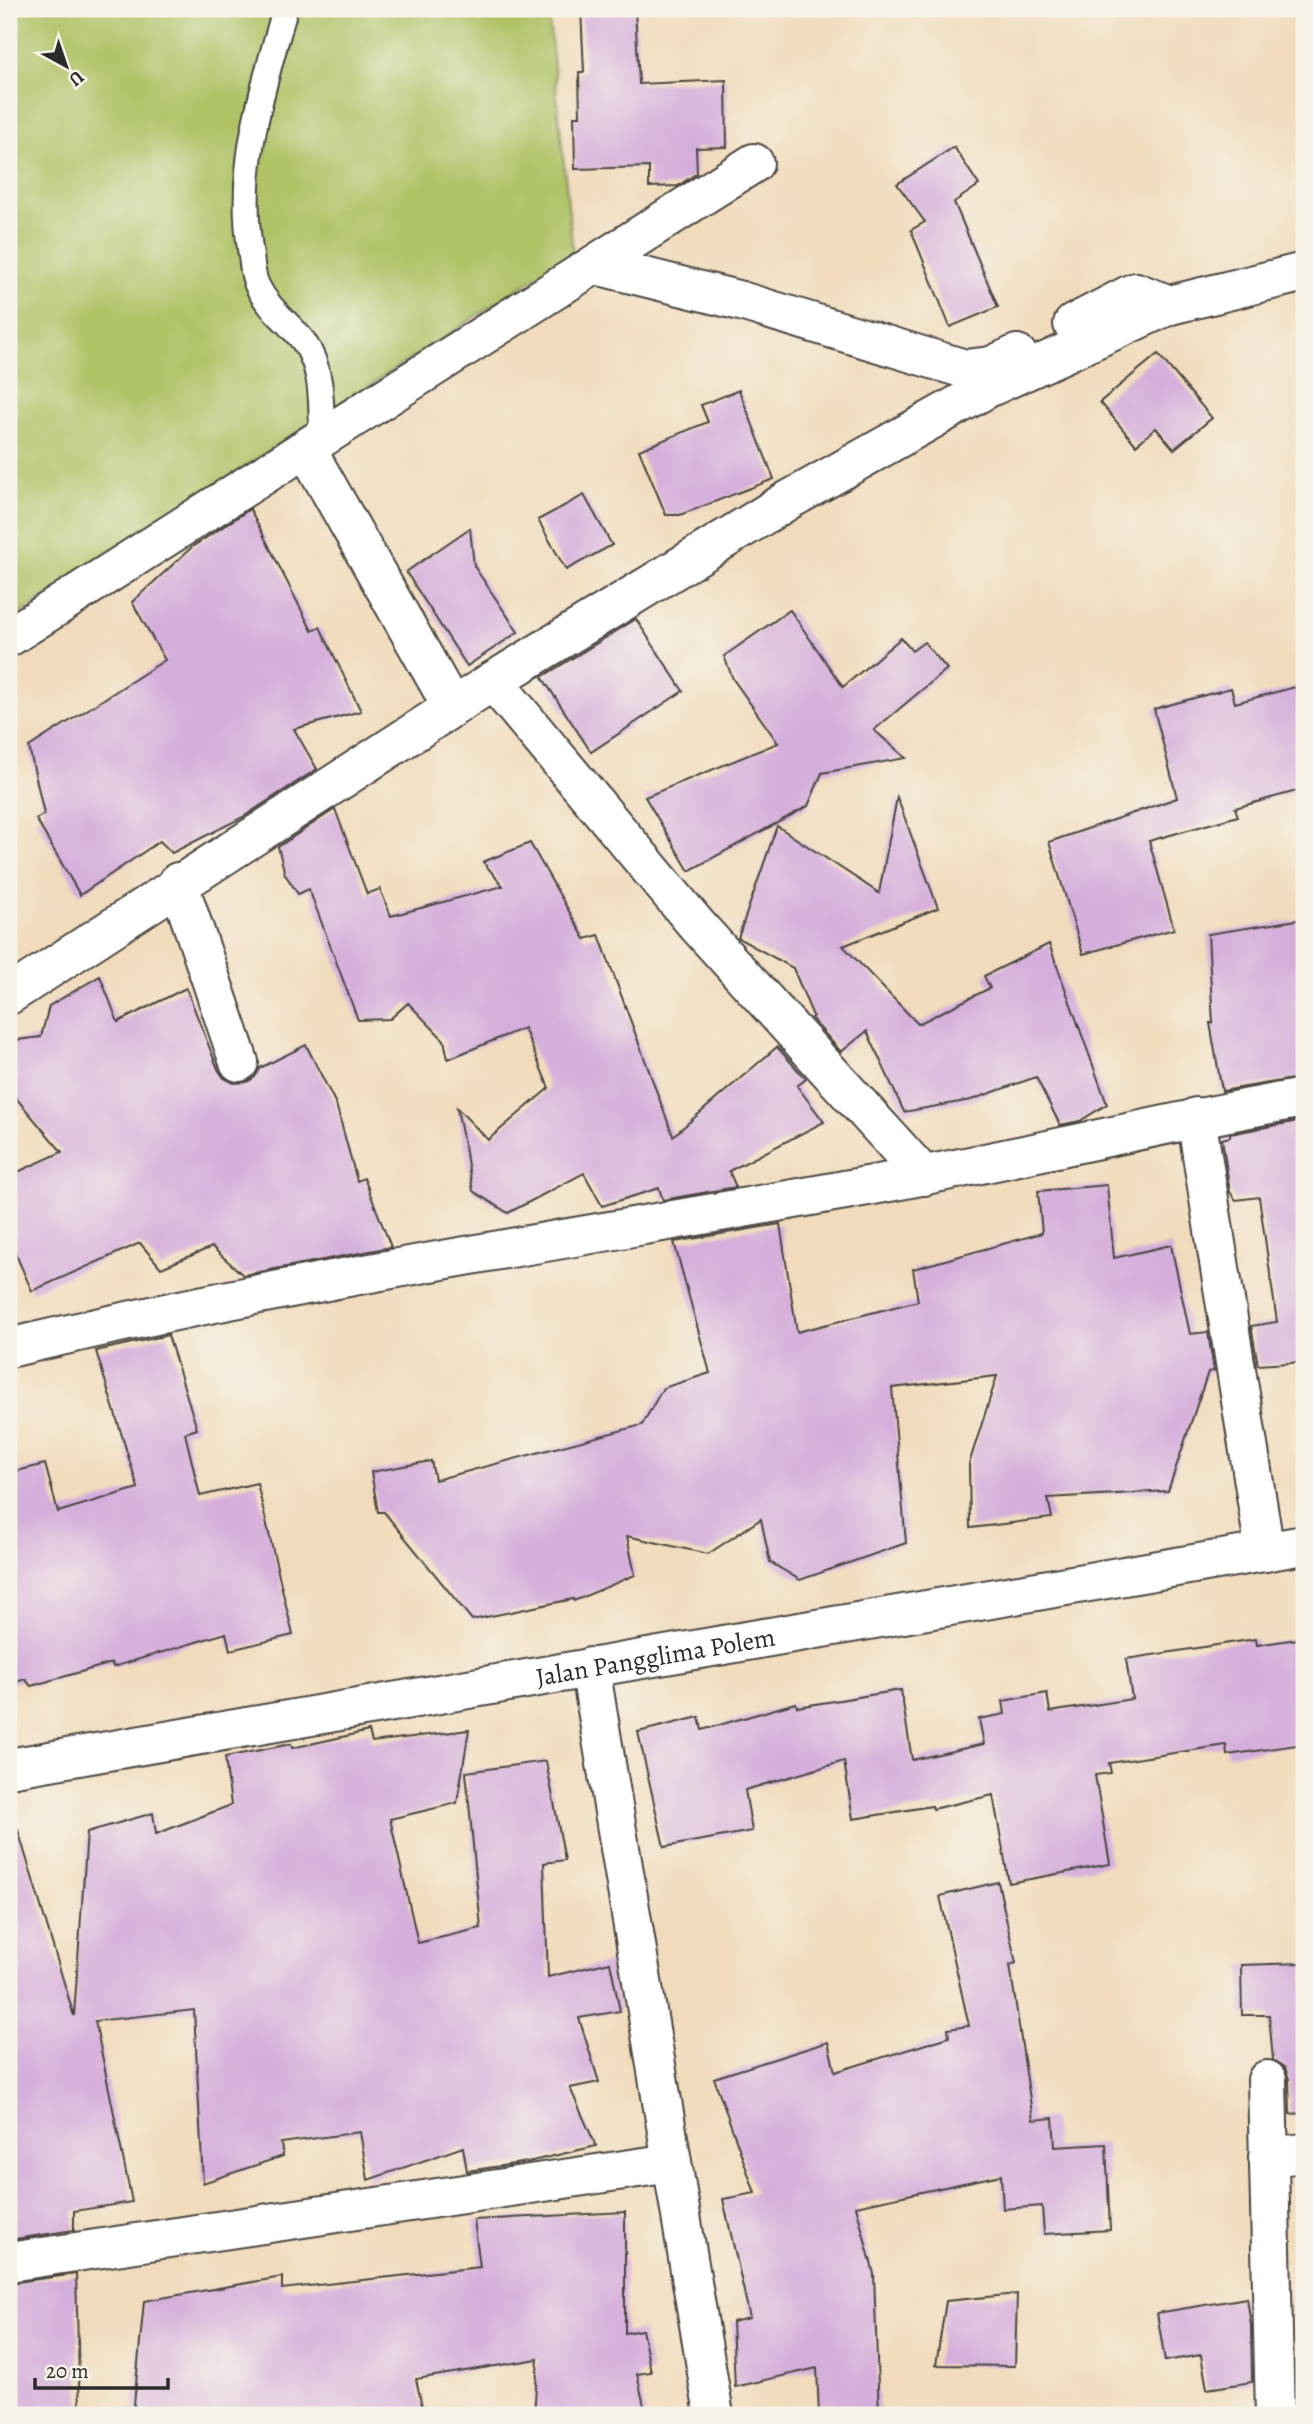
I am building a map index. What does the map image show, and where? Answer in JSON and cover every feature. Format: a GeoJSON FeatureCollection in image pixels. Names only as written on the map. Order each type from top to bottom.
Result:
{"type":"FeatureCollection","features":[{"type":"Feature","properties":{"kind":"street"},"geometry":{"type":"LineString","coordinates":[[9,637],[754,163]]}},
{"type":"Feature","properties":{"kind":"street"},"geometry":{"type":"LineString","coordinates":[[596,265],[741,301],[965,369],[990,366],[1026,351],[1130,293],[1136,292],[1170,305]]}},
{"type":"Feature","properties":{"kind":"street"},"geometry":{"type":"LineString","coordinates":[[9,995],[178,882],[493,681],[788,501],[988,387],[1170,305],[1301,279]]}},
{"type":"Feature","properties":{"kind":"street"},"geometry":{"type":"LineString","coordinates":[[314,445],[452,707]]}},
{"type":"Feature","properties":{"kind":"street"},"geometry":{"type":"LineString","coordinates":[[493,681],[696,924],[925,1176]]}},
{"type":"Feature","properties":{"kind":"street"},"geometry":{"type":"LineString","coordinates":[[178,882],[239,1062]]}},
{"type":"Feature","properties":{"kind":"street"},"geometry":{"type":"LineString","coordinates":[[9,1348],[143,1315],[925,1176],[1196,1117],[1304,1098]]}},
{"type":"Feature","properties":{"kind":"street"},"geometry":{"type":"LineString","coordinates":[[1196,1117],[1265,1552]]}},
{"type":"Feature","properties":{"kind":"street","name":"Jalan Pangglima Polem"},"geometry":{"type":"LineString","coordinates":[[9,1768],[1304,1545]]}},
{"type":"Feature","properties":{"kind":"street"},"geometry":{"type":"LineString","coordinates":[[590,1667],[714,2415]]}},
{"type":"Feature","properties":{"kind":"street"},"geometry":{"type":"LineString","coordinates":[[1267,2080],[1286,2155],[1275,2415]]}},
{"type":"Feature","properties":{"kind":"street"},"geometry":{"type":"LineString","coordinates":[[9,2262],[671,2163]]}},
{"type":"Feature","properties":{"kind":"lane"},"geometry":{"type":"LineString","coordinates":[[285,9],[247,158],[245,219],[255,283],[268,303],[303,341],[315,360],[320,383],[314,445]]}},
{"type":"Feature","properties":{"kind":"green space"},"geometry":{"type":"Polygon","coordinates":[[[9,9],[548,9],[573,253],[9,621],[9,9]]]}},
{"type":"Feature","properties":{"kind":"building"},"geometry":{"type":"Polygon","coordinates":[[[581,9],[635,9],[639,84],[726,80],[727,147],[696,148],[697,173],[678,186],[649,187],[649,167],[575,169],[574,116],[580,116],[579,72],[584,72],[581,9]]]}},
{"type":"Feature","properties":{"kind":"building"},"geometry":{"type":"Polygon","coordinates":[[[954,147],[979,185],[954,202],[998,307],[950,327],[911,230],[925,222],[897,184],[954,147]]]}},
{"type":"Feature","properties":{"kind":"building"},"geometry":{"type":"Polygon","coordinates":[[[1158,354],[1212,418],[1174,449],[1156,428],[1136,445],[1100,402],[1158,354]]]}},
{"type":"Feature","properties":{"kind":"building"},"geometry":{"type":"Polygon","coordinates":[[[739,390],[774,479],[680,515],[666,515],[639,450],[708,422],[701,405],[739,390]]]}},
{"type":"Feature","properties":{"kind":"building"},"geometry":{"type":"Polygon","coordinates":[[[584,495],[612,545],[566,570],[538,520],[584,495]]]}},
{"type":"Feature","properties":{"kind":"building"},"geometry":{"type":"Polygon","coordinates":[[[250,509],[312,631],[320,627],[361,711],[294,729],[317,769],[243,817],[172,853],[160,841],[80,895],[36,819],[44,814],[29,747],[165,660],[132,602],[192,547],[250,509]]]}},
{"type":"Feature","properties":{"kind":"building"},"geometry":{"type":"Polygon","coordinates":[[[470,528],[474,566],[518,632],[467,666],[406,572],[470,528]]]}},
{"type":"Feature","properties":{"kind":"building"},"geometry":{"type":"Polygon","coordinates":[[[790,610],[843,687],[901,638],[912,651],[924,642],[947,669],[874,730],[906,758],[822,773],[808,806],[689,871],[645,797],[778,743],[733,679],[724,656],[790,610]]]}},
{"type":"Feature","properties":{"kind":"building"},"geometry":{"type":"Polygon","coordinates":[[[636,619],[683,691],[591,752],[542,677],[636,619]]]}},
{"type":"Feature","properties":{"kind":"building"},"geometry":{"type":"Polygon","coordinates":[[[1295,687],[1304,722],[1304,789],[1235,808],[1238,816],[1149,841],[1174,929],[1083,954],[1049,842],[1177,798],[1154,709],[1231,688],[1235,703],[1295,687]]]}},
{"type":"Feature","properties":{"kind":"building"},"geometry":{"type":"Polygon","coordinates":[[[897,797],[938,908],[843,946],[918,1024],[990,988],[984,976],[1049,944],[1107,1104],[1080,1121],[1060,1125],[1036,1077],[971,1100],[904,1112],[867,1031],[841,1052],[811,1018],[813,1016],[793,968],[738,938],[777,826],[879,893],[897,797]]]}},
{"type":"Feature","properties":{"kind":"building"},"geometry":{"type":"Polygon","coordinates":[[[335,809],[367,894],[380,889],[391,916],[503,886],[483,862],[530,843],[585,939],[599,935],[673,1136],[777,1047],[806,1079],[797,1086],[824,1122],[729,1171],[736,1187],[663,1200],[659,1188],[602,1206],[584,1173],[508,1213],[473,1191],[457,1108],[488,1140],[549,1088],[524,1028],[448,1059],[444,1040],[408,1003],[390,1019],[358,1020],[309,889],[298,894],[285,874],[278,847],[335,809]]]}},
{"type":"Feature","properties":{"kind":"building"},"geometry":{"type":"Polygon","coordinates":[[[1304,919],[1304,1077],[1222,1091],[1210,1023],[1213,1023],[1208,934],[1304,919]]]}},
{"type":"Feature","properties":{"kind":"building"},"geometry":{"type":"Polygon","coordinates":[[[100,976],[118,1022],[186,988],[218,1069],[224,1078],[234,1083],[247,1082],[255,1077],[260,1068],[306,1045],[336,1104],[357,1181],[364,1178],[391,1247],[243,1275],[212,1247],[161,1268],[140,1243],[32,1291],[9,1239],[9,1176],[62,1152],[9,1090],[9,1041],[41,1037],[49,1006],[100,976]]]}},
{"type":"Feature","properties":{"kind":"building"},"geometry":{"type":"Polygon","coordinates":[[[1304,1120],[1304,1362],[1258,1365],[1251,1326],[1277,1322],[1259,1197],[1236,1200],[1230,1192],[1222,1139],[1230,1137],[1230,1134],[1304,1120]]]}},
{"type":"Feature","properties":{"kind":"building"},"geometry":{"type":"Polygon","coordinates":[[[1107,1185],[1114,1258],[1171,1245],[1190,1334],[1208,1332],[1214,1371],[1208,1372],[1168,1491],[1048,1498],[1052,1518],[970,1528],[969,1464],[997,1376],[892,1388],[906,1543],[800,1580],[770,1562],[761,1519],[708,1554],[627,1536],[635,1575],[574,1601],[573,1599],[472,1620],[384,1512],[378,1512],[371,1472],[431,1461],[435,1480],[642,1425],[663,1388],[710,1373],[674,1242],[780,1224],[797,1332],[918,1301],[913,1269],[1042,1233],[1038,1191],[1107,1185]]]}},
{"type":"Feature","properties":{"kind":"building"},"geometry":{"type":"Polygon","coordinates":[[[168,1335],[197,1429],[185,1433],[200,1496],[257,1483],[293,1635],[230,1650],[226,1633],[113,1667],[112,1663],[31,1686],[25,1679],[9,1684],[9,1473],[45,1464],[58,1512],[138,1488],[96,1351],[168,1335]]]}},
{"type":"Feature","properties":{"kind":"building"},"geometry":{"type":"Polygon","coordinates":[[[1304,1638],[1304,1744],[1227,1755],[1226,1745],[1109,1763],[1111,1773],[1095,1775],[1110,1864],[1009,1883],[993,1795],[933,1809],[932,1806],[853,1819],[844,1761],[745,1790],[752,1831],[664,1847],[638,1732],[699,1717],[702,1730],[796,1703],[797,1707],[901,1690],[912,1760],[984,1744],[979,1719],[1005,1714],[1003,1701],[1047,1693],[1050,1712],[1132,1699],[1126,1659],[1256,1639],[1257,1645],[1304,1638]]]}},
{"type":"Feature","properties":{"kind":"building"},"geometry":{"type":"Polygon","coordinates":[[[469,1730],[457,1803],[390,1819],[418,1943],[481,1928],[466,1772],[546,1761],[565,1860],[544,1863],[548,1977],[610,1962],[620,2011],[579,2018],[599,2082],[570,2088],[596,2146],[528,2162],[467,2171],[463,2147],[368,2180],[360,2132],[281,2143],[283,2156],[203,2183],[194,2010],[95,2021],[132,2202],[74,2211],[74,2230],[9,2240],[9,1831],[18,1830],[74,2016],[87,1832],[153,1813],[156,1834],[231,1805],[225,1757],[291,1744],[292,1748],[369,1731],[372,1742],[469,1730]]]}},
{"type":"Feature","properties":{"kind":"building"},"geometry":{"type":"Polygon","coordinates":[[[998,1882],[1016,1963],[1010,1965],[1033,2120],[1053,2118],[1055,2147],[1106,2144],[1110,2230],[1044,2234],[1042,2206],[1003,2209],[1001,2175],[856,2206],[874,2274],[879,2415],[819,2415],[817,2368],[735,2387],[732,2322],[750,2318],[723,2199],[755,2193],[714,2078],[828,2042],[835,2072],[949,2037],[948,2029],[969,2026],[940,1896],[998,1882]]]}},
{"type":"Feature","properties":{"kind":"building"},"geometry":{"type":"Polygon","coordinates":[[[1304,1963],[1304,2113],[1290,2114],[1289,2079],[1285,2068],[1273,2060],[1269,2015],[1242,2015],[1241,1965],[1304,1963]]]}},
{"type":"Feature","properties":{"kind":"building"},"geometry":{"type":"Polygon","coordinates":[[[625,2212],[625,2333],[642,2330],[651,2372],[637,2374],[646,2415],[534,2415],[538,2359],[416,2379],[424,2415],[133,2415],[144,2301],[282,2277],[282,2289],[480,2267],[474,2220],[625,2212]]]}},
{"type":"Feature","properties":{"kind":"building"},"geometry":{"type":"Polygon","coordinates":[[[76,2274],[80,2415],[9,2415],[9,2283],[76,2274]]]}},
{"type":"Feature","properties":{"kind":"building"},"geometry":{"type":"Polygon","coordinates":[[[1017,2294],[1015,2366],[936,2365],[946,2301],[1017,2294]]]}},
{"type":"Feature","properties":{"kind":"building"},"geometry":{"type":"Polygon","coordinates":[[[1247,2298],[1251,2325],[1252,2382],[1207,2389],[1201,2355],[1165,2361],[1157,2313],[1247,2298]]]}}]}
